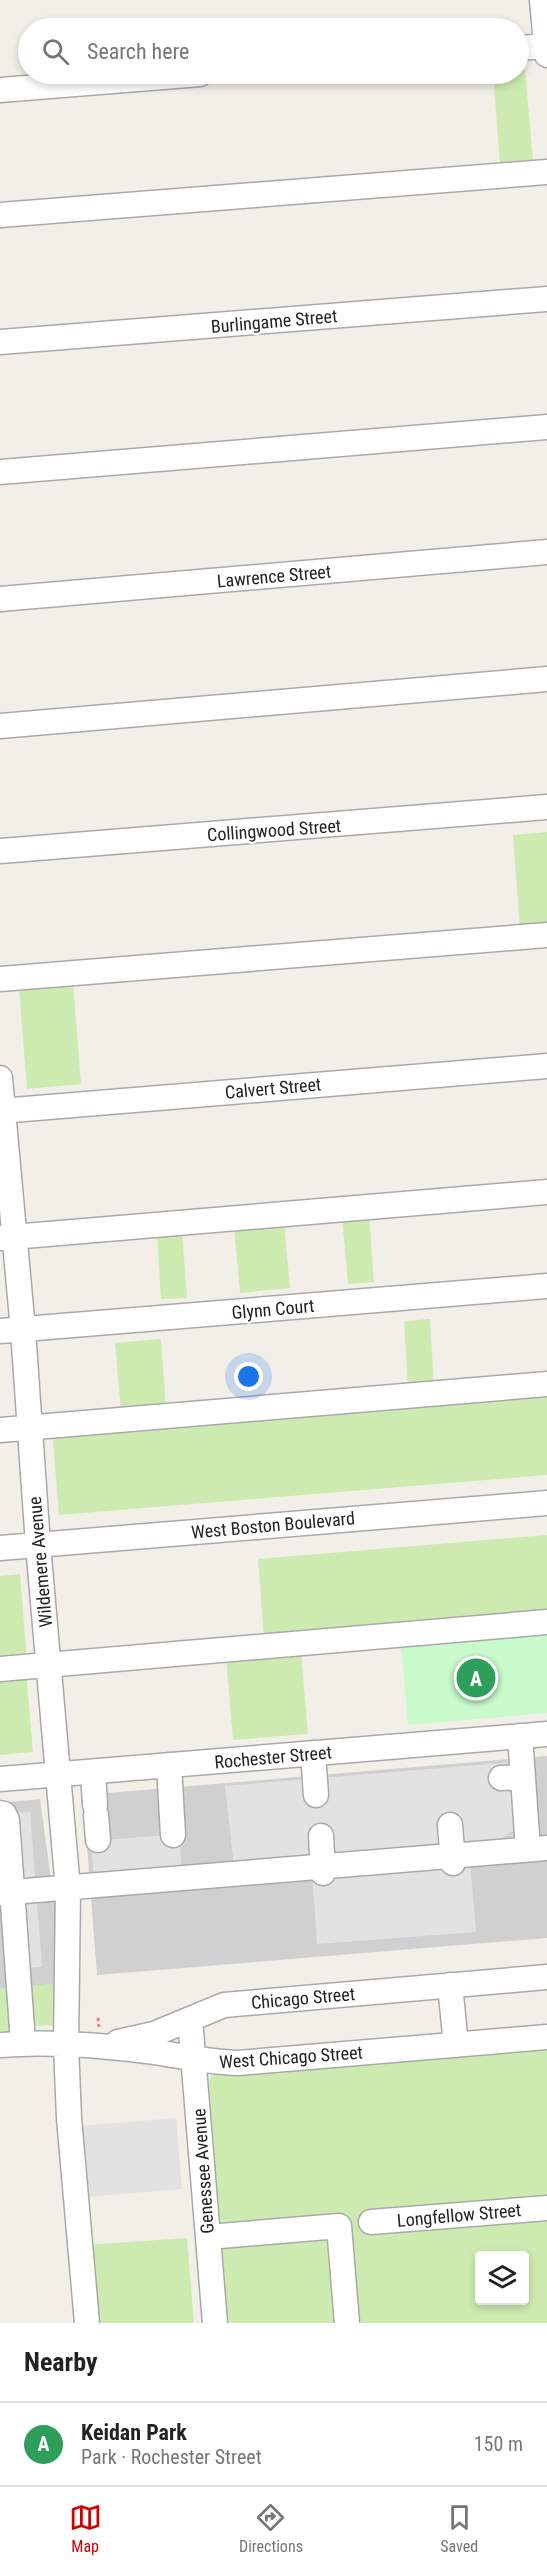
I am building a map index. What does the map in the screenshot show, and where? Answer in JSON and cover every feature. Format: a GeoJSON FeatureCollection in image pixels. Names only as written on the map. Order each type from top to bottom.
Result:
{"type":"FeatureCollection","features":[{"type":"Feature","properties":{"kind":"street"},"geometry":{"type":"LineString","coordinates":[[542,0],[547,55]]}},
{"type":"Feature","properties":{"kind":"street"},"geometry":{"type":"LineString","coordinates":[[529,47],[547,46]]}},
{"type":"Feature","properties":{"kind":"street"},"geometry":{"type":"LineString","coordinates":[[0,90],[75,84]]}},
{"type":"Feature","properties":{"kind":"street"},"geometry":{"type":"LineString","coordinates":[[0,215],[547,172]]}},
{"type":"Feature","properties":{"kind":"street","name":"Burlingame Street"},"geometry":{"type":"LineString","coordinates":[[0,342],[547,299]]}},
{"type":"Feature","properties":{"kind":"street"},"geometry":{"type":"LineString","coordinates":[[0,472],[547,427]]}},
{"type":"Feature","properties":{"kind":"street","name":"Lawrence Street"},"geometry":{"type":"LineString","coordinates":[[0,599],[547,552]]}},
{"type":"Feature","properties":{"kind":"street"},"geometry":{"type":"LineString","coordinates":[[0,726],[547,679]]}},
{"type":"Feature","properties":{"kind":"street","name":"Collingwood Street"},"geometry":{"type":"LineString","coordinates":[[0,851],[547,807]]}},
{"type":"Feature","properties":{"kind":"street"},"geometry":{"type":"LineString","coordinates":[[0,979],[547,935]]}},
{"type":"Feature","properties":{"kind":"street","name":"Calvert Street"},"geometry":{"type":"LineString","coordinates":[[1,1111],[547,1066]]}},
{"type":"Feature","properties":{"kind":"street","name":"Wildemere Avenue"},"geometry":{"type":"LineString","coordinates":[[0,1078],[12,1330],[30,1427],[68,1888],[66,2045],[69,2118],[87,2323]]}},
{"type":"Feature","properties":{"kind":"street"},"geometry":{"type":"LineString","coordinates":[[7,1238],[547,1192]]}},
{"type":"Feature","properties":{"kind":"street","name":"Glynn Court"},"geometry":{"type":"LineString","coordinates":[[12,1330],[547,1286]]}},
{"type":"Feature","properties":{"kind":"street"},"geometry":{"type":"LineString","coordinates":[[0,1430],[547,1384]]}},
{"type":"Feature","properties":{"kind":"street","name":"West Boston Boulevard"},"geometry":{"type":"LineString","coordinates":[[0,1548],[547,1503]]}},
{"type":"Feature","properties":{"kind":"street"},"geometry":{"type":"LineString","coordinates":[[0,1669],[547,1622]]}},
{"type":"Feature","properties":{"kind":"street","name":"Rochester Street"},"geometry":{"type":"LineString","coordinates":[[0,1779],[547,1734]]}},
{"type":"Feature","properties":{"kind":"street"},"geometry":{"type":"LineString","coordinates":[[5,1893],[175,1876],[322,1870],[453,1859],[538,1848],[512,1778],[520,1736]]}},
{"type":"Feature","properties":{"kind":"street"},"geometry":{"type":"LineString","coordinates":[[313,1753],[316,1795]]}},
{"type":"Feature","properties":{"kind":"street"},"geometry":{"type":"LineString","coordinates":[[168,1765],[173,1835]]}},
{"type":"Feature","properties":{"kind":"street"},"geometry":{"type":"LineString","coordinates":[[93,1772],[98,1840]]}},
{"type":"Feature","properties":{"kind":"street"},"geometry":{"type":"LineString","coordinates":[[0,1813],[4,1814],[7,1820],[4,1860],[12,2044]]}},
{"type":"Feature","properties":{"kind":"street"},"geometry":{"type":"LineString","coordinates":[[450,1825],[453,1859]]}},
{"type":"Feature","properties":{"kind":"street"},"geometry":{"type":"LineString","coordinates":[[321,1836],[322,1870]]}},
{"type":"Feature","properties":{"kind":"street","name":"Chicago Street"},"geometry":{"type":"LineString","coordinates":[[66,2045],[100,2047],[154,2034],[224,2006],[547,1977]]}},
{"type":"Feature","properties":{"kind":"street"},"geometry":{"type":"LineString","coordinates":[[450,1985],[456,2045]]}},
{"type":"Feature","properties":{"kind":"street","name":"Genessee Avenue"},"geometry":{"type":"LineString","coordinates":[[190,2019],[215,2323]]}},
{"type":"Feature","properties":{"kind":"street","name":"West Chicago Street"},"geometry":{"type":"LineString","coordinates":[[12,2044],[147,2051],[195,2060],[238,2063],[547,2037]]}},
{"type":"Feature","properties":{"kind":"street","name":"Longfellow Street"},"geometry":{"type":"LineString","coordinates":[[372,2223],[547,2208]]}},
{"type":"Feature","properties":{"kind":"street"},"geometry":{"type":"LineString","coordinates":[[208,2237],[339,2226],[347,2323]]}},
{"type":"Feature","properties":{"kind":"shaded area"},"geometry":{"type":"Polygon","coordinates":[[[547,1756],[547,1938],[97,1975],[83,1795],[547,1756]]]}},
{"type":"Feature","properties":{"kind":"shaded area"},"geometry":{"type":"Polygon","coordinates":[[[514,1762],[521,1826],[490,1845],[234,1867],[225,1786],[514,1762]]]}},
{"type":"Feature","properties":{"kind":"shaded area"},"geometry":{"type":"Polygon","coordinates":[[[40,1799],[65,1983],[0,1989],[0,1803],[40,1799]]]}},
{"type":"Feature","properties":{"kind":"shaded area"},"geometry":{"type":"Polygon","coordinates":[[[14,1807],[15,1813],[30,1812],[42,1967],[27,1968],[0,1808],[14,1807]]]}},
{"type":"Feature","properties":{"kind":"shaded area"},"geometry":{"type":"Polygon","coordinates":[[[179,1834],[182,1871],[94,1878],[91,1841],[179,1834]]]}},
{"type":"Feature","properties":{"kind":"shaded area"},"geometry":{"type":"Polygon","coordinates":[[[470,1862],[476,1932],[317,1944],[312,1873],[470,1862]]]}},
{"type":"Feature","properties":{"kind":"shaded area"},"geometry":{"type":"Polygon","coordinates":[[[176,2118],[182,2189],[85,2197],[79,2126],[176,2118]]]}},
{"type":"Feature","properties":{"kind":"green space"},"geometry":{"type":"Polygon","coordinates":[[[494,84],[526,84],[533,161],[500,163],[494,84]]]}},
{"type":"Feature","properties":{"kind":"green space"},"geometry":{"type":"Polygon","coordinates":[[[547,832],[547,929],[520,930],[513,835],[547,832]]]}},
{"type":"Feature","properties":{"kind":"green space"},"geometry":{"type":"Polygon","coordinates":[[[73,984],[81,1084],[27,1089],[19,988],[73,984]]]}},
{"type":"Feature","properties":{"kind":"green space"},"geometry":{"type":"Polygon","coordinates":[[[369,1214],[374,1282],[348,1284],[342,1217],[369,1214]]]}},
{"type":"Feature","properties":{"kind":"green space"},"geometry":{"type":"Polygon","coordinates":[[[284,1223],[290,1288],[240,1293],[234,1227],[284,1223]]]}},
{"type":"Feature","properties":{"kind":"green space"},"geometry":{"type":"Polygon","coordinates":[[[182,1231],[187,1298],[161,1299],[157,1233],[182,1231]]]}},
{"type":"Feature","properties":{"kind":"green space"},"geometry":{"type":"Polygon","coordinates":[[[430,1319],[434,1387],[408,1389],[404,1321],[430,1319]]]}},
{"type":"Feature","properties":{"kind":"green space"},"geometry":{"type":"Polygon","coordinates":[[[161,1339],[166,1408],[121,1412],[115,1343],[161,1339]]]}},
{"type":"Feature","properties":{"kind":"green space"},"geometry":{"type":"Polygon","coordinates":[[[547,1389],[547,1475],[59,1515],[52,1430],[547,1389]]]}},
{"type":"Feature","properties":{"kind":"green space"},"geometry":{"type":"Polygon","coordinates":[[[547,1535],[547,1614],[264,1638],[258,1559],[547,1535]]]}},
{"type":"Feature","properties":{"kind":"green space"},"geometry":{"type":"Polygon","coordinates":[[[20,1574],[27,1660],[0,1662],[0,1576],[20,1574]]]}},
{"type":"Feature","properties":{"kind":"green space"},"geometry":{"type":"Polygon","coordinates":[[[547,1630],[547,1713],[408,1725],[401,1643],[547,1630]]]}},
{"type":"Feature","properties":{"kind":"green space"},"geometry":{"type":"Polygon","coordinates":[[[301,1652],[308,1734],[233,1740],[226,1658],[301,1652]]]}},
{"type":"Feature","properties":{"kind":"green space"},"geometry":{"type":"Polygon","coordinates":[[[26,1671],[33,1752],[0,1755],[0,1673],[26,1671]]]}},
{"type":"Feature","properties":{"kind":"green space"},"geometry":{"type":"Polygon","coordinates":[[[65,1983],[58,2025],[32,2026],[26,1986],[65,1983]]]}},
{"type":"Feature","properties":{"kind":"green space"},"geometry":{"type":"Polygon","coordinates":[[[11,1988],[11,2031],[0,2032],[0,1989],[11,1988]]]}},
{"type":"Feature","properties":{"kind":"green space"},"geometry":{"type":"Polygon","coordinates":[[[547,2046],[547,2323],[227,2323],[208,2083],[212,2075],[547,2046]]]}},
{"type":"Feature","properties":{"kind":"green space"},"geometry":{"type":"Polygon","coordinates":[[[187,2238],[194,2323],[92,2323],[86,2245],[187,2238]]]}},
{"type":"Feature","properties":{"kind":"place","name":"Keidan Park"},"geometry":{"type":"Point","coordinates":[476,1678]}}]}
